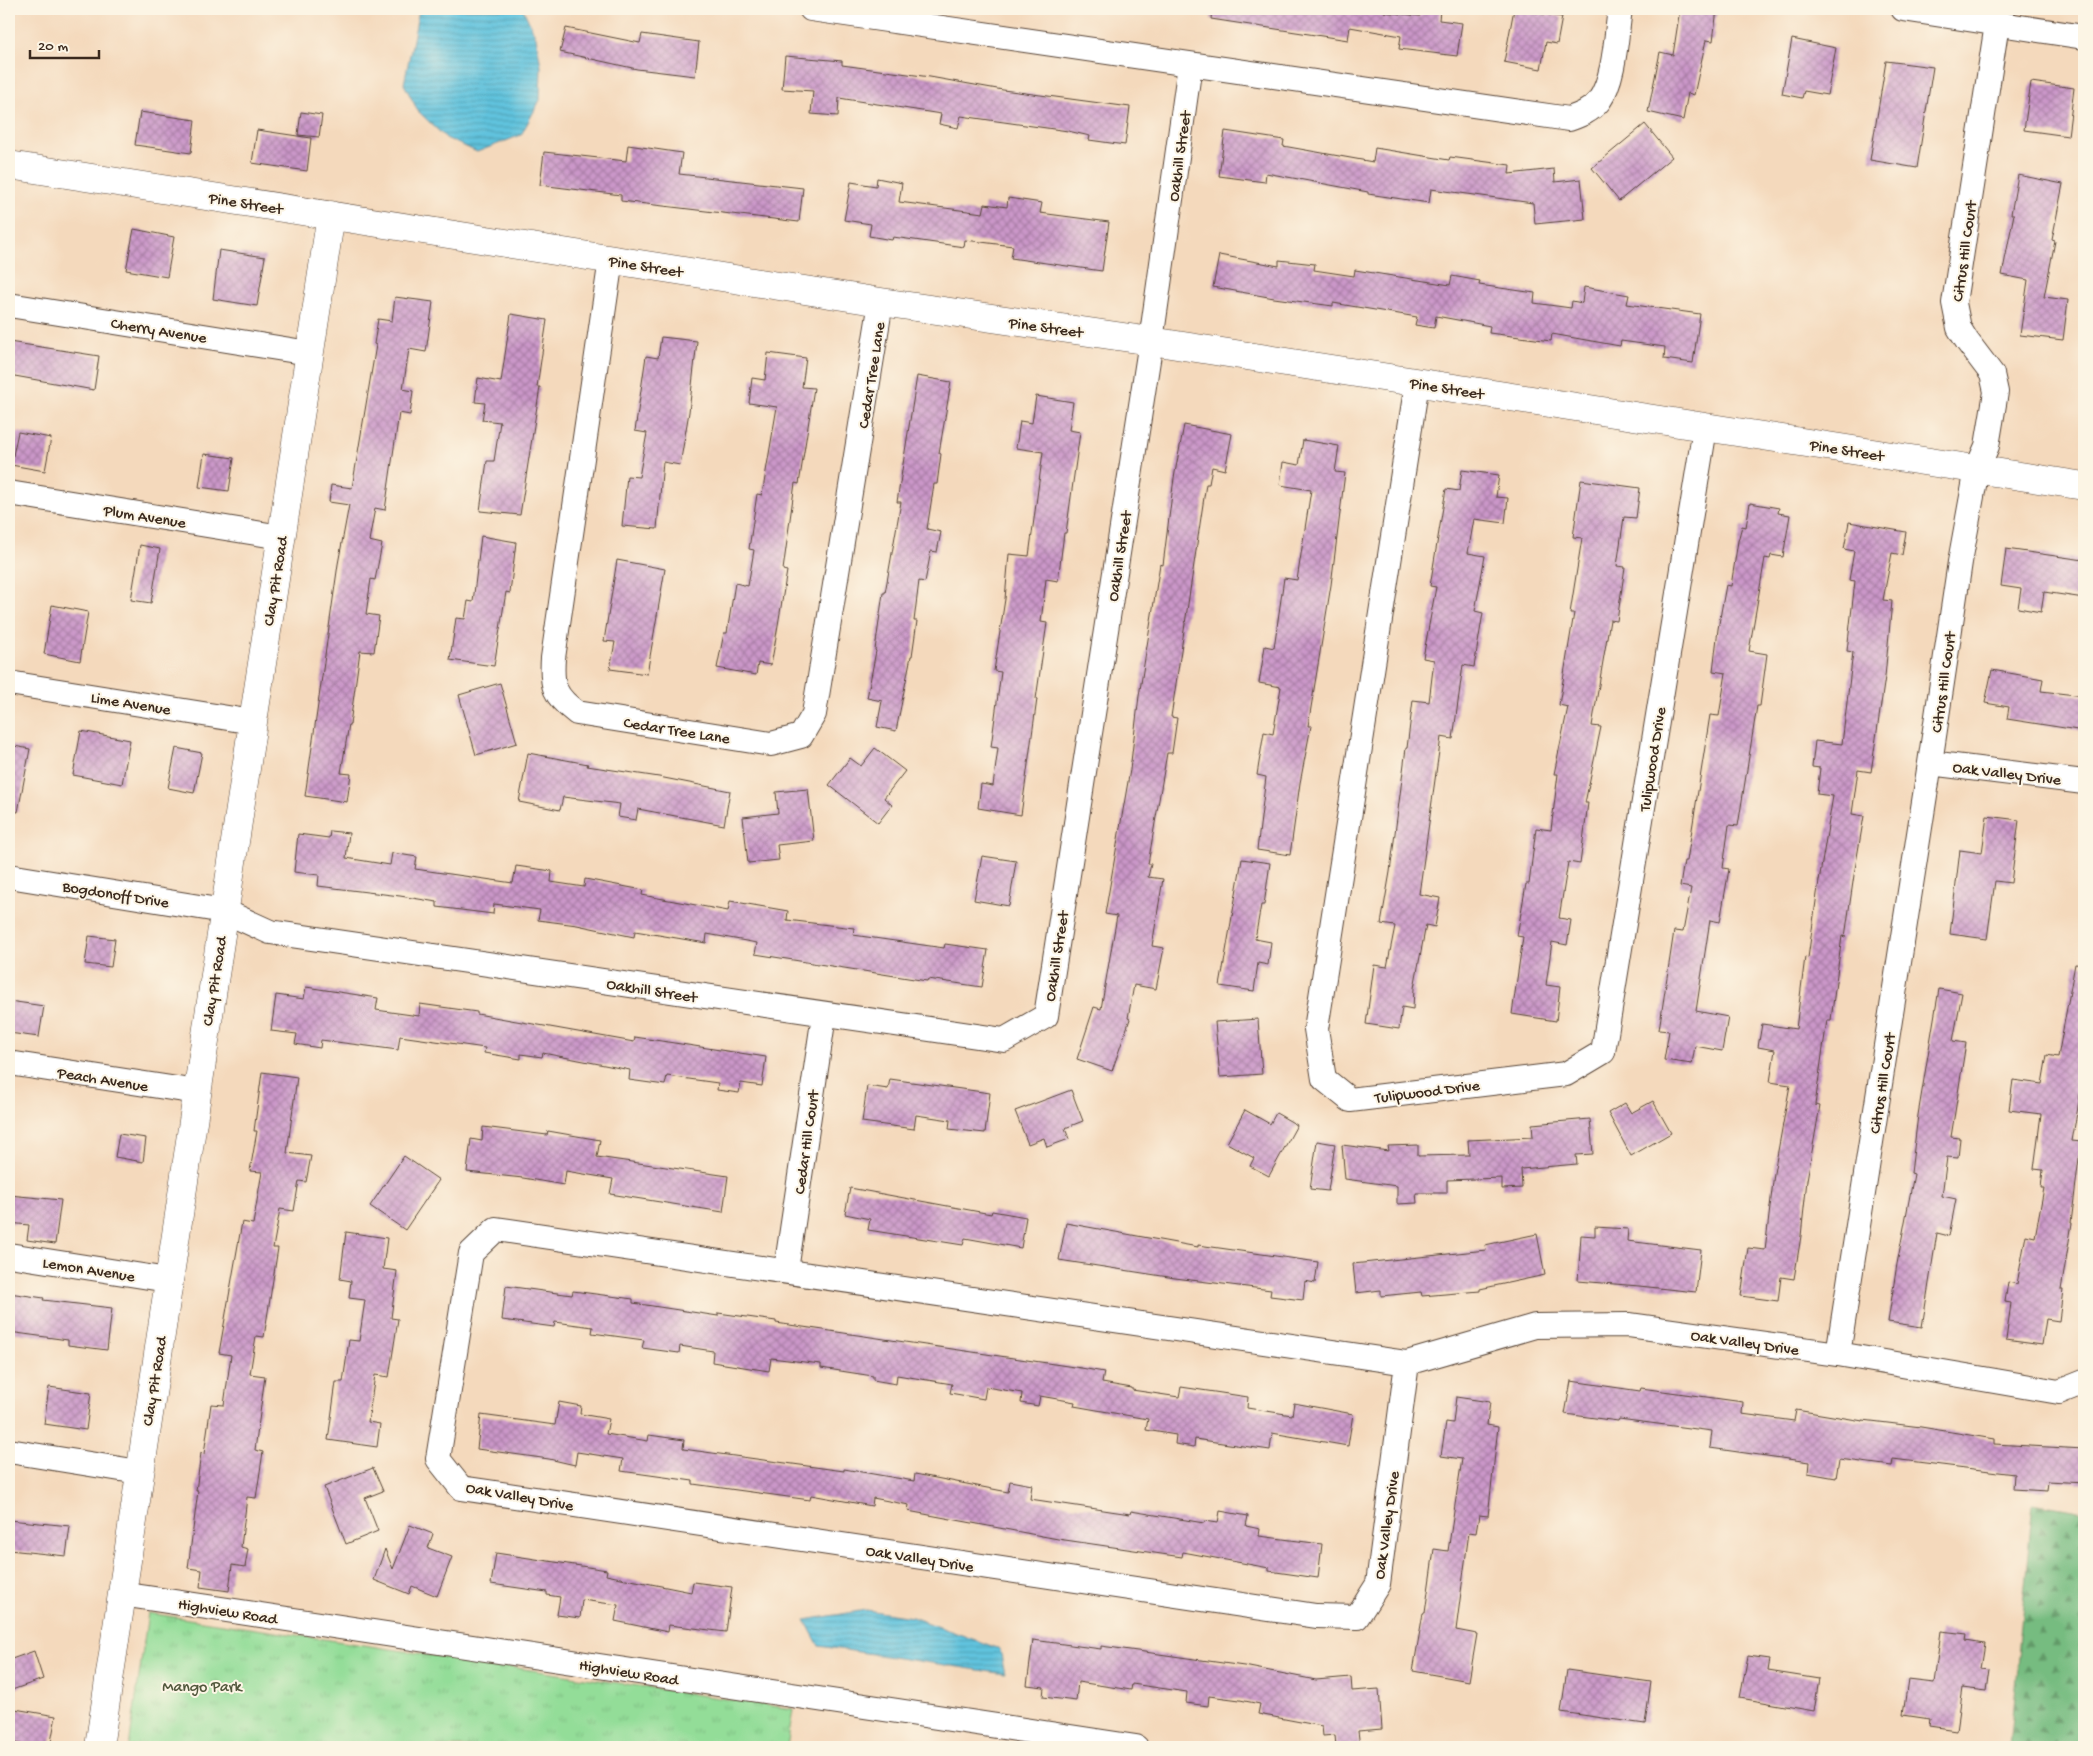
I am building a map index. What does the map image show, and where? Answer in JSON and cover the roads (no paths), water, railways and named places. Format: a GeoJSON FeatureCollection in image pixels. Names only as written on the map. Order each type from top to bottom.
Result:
{"type":"FeatureCollection","features":[{"type":"Feature","properties":{"kind":"street"},"geometry":{"type":"LineString","coordinates":[[811,9],[1569,119],[1586,112],[1598,101],[1610,77],[1620,9]]}},
{"type":"Feature","properties":{"kind":"street"},"geometry":{"type":"LineString","coordinates":[[1903,9],[2084,38]]}},
{"type":"Feature","properties":{"kind":"street","name":"Citrus Hill Court"},"geometry":{"type":"LineString","coordinates":[[1838,1354],[1960,562],[1977,469],[1987,446],[1996,392],[1992,374],[1966,342],[1959,328],[1954,303],[1997,24]]}},
{"type":"Feature","properties":{"kind":"street","name":"Oakhill Street"},"geometry":{"type":"LineString","coordinates":[[224,911],[270,932],[1004,1040],[1046,1016],[1151,340],[1190,65]]}},
{"type":"Feature","properties":{"kind":"street","name":"Pine Street"},"geometry":{"type":"LineString","coordinates":[[9,165],[882,302],[1151,340],[2084,486]]}},
{"type":"Feature","properties":{"kind":"street","name":"Clay Pit Road"},"geometry":{"type":"LineString","coordinates":[[99,1747],[252,722],[331,215]]}},
{"type":"Feature","properties":{"kind":"street","name":"Cedar Tree Lane"},"geometry":{"type":"LineString","coordinates":[[611,259],[553,658],[552,681],[563,703],[577,713],[771,744],[800,736],[814,714],[882,302]]}},
{"type":"Feature","properties":{"kind":"street","name":"Cherry Avenue"},"geometry":{"type":"LineString","coordinates":[[9,305],[309,353]]}},
{"type":"Feature","properties":{"kind":"street","name":"Tulipwood Drive"},"geometry":{"type":"LineString","coordinates":[[1417,383],[1316,1029],[1324,1079],[1350,1100],[1566,1074],[1603,1052],[1705,428]]}},
{"type":"Feature","properties":{"kind":"street","name":"Plum Avenue"},"geometry":{"type":"LineString","coordinates":[[9,493],[281,537]]}},
{"type":"Feature","properties":{"kind":"street","name":"Lime Avenue"},"geometry":{"type":"LineString","coordinates":[[9,683],[252,722]]}},
{"type":"Feature","properties":{"kind":"street","name":"Oak Valley Drive"},"geometry":{"type":"LineString","coordinates":[[1930,763],[2084,782]]}},
{"type":"Feature","properties":{"kind":"street","name":"Bogdonoff Drive"},"geometry":{"type":"LineString","coordinates":[[9,876],[224,911]]}},
{"type":"Feature","properties":{"kind":"street","name":"Cedar Hill Court"},"geometry":{"type":"LineString","coordinates":[[786,1270],[824,1014]]}},
{"type":"Feature","properties":{"kind":"street","name":"Peach Avenue"},"geometry":{"type":"LineString","coordinates":[[9,1063],[197,1092]]}},
{"type":"Feature","properties":{"kind":"street","name":"Oak Valley Drive"},"geometry":{"type":"LineString","coordinates":[[1407,1363],[1378,1584],[1357,1617],[1306,1614],[461,1488],[438,1459],[471,1253],[496,1229],[786,1270],[1407,1363],[1536,1326],[1630,1326],[1838,1354],[2059,1392],[2084,1382]]}},
{"type":"Feature","properties":{"kind":"street","name":"Lemon Avenue"},"geometry":{"type":"LineString","coordinates":[[9,1255],[168,1280]]}},
{"type":"Feature","properties":{"kind":"street"},"geometry":{"type":"LineString","coordinates":[[9,1451],[139,1472]]}},
{"type":"Feature","properties":{"kind":"street","name":"Highview Road"},"geometry":{"type":"LineString","coordinates":[[121,1594],[1136,1747]]}},
{"type":"Feature","properties":{"kind":"water"},"geometry":{"type":"Polygon","coordinates":[[[523,9],[536,37],[541,66],[540,100],[521,135],[477,152],[446,138],[418,111],[404,84],[419,10],[523,9]]]}},
{"type":"Feature","properties":{"kind":"water"},"geometry":{"type":"Polygon","coordinates":[[[866,1610],[912,1617],[1000,1649],[1005,1674],[819,1646],[805,1620],[866,1610]]]}},
{"type":"Feature","properties":{"kind":"park label","name":"Mango Park"},"geometry":{"type":"Point","coordinates":[202,1685]}}]}
